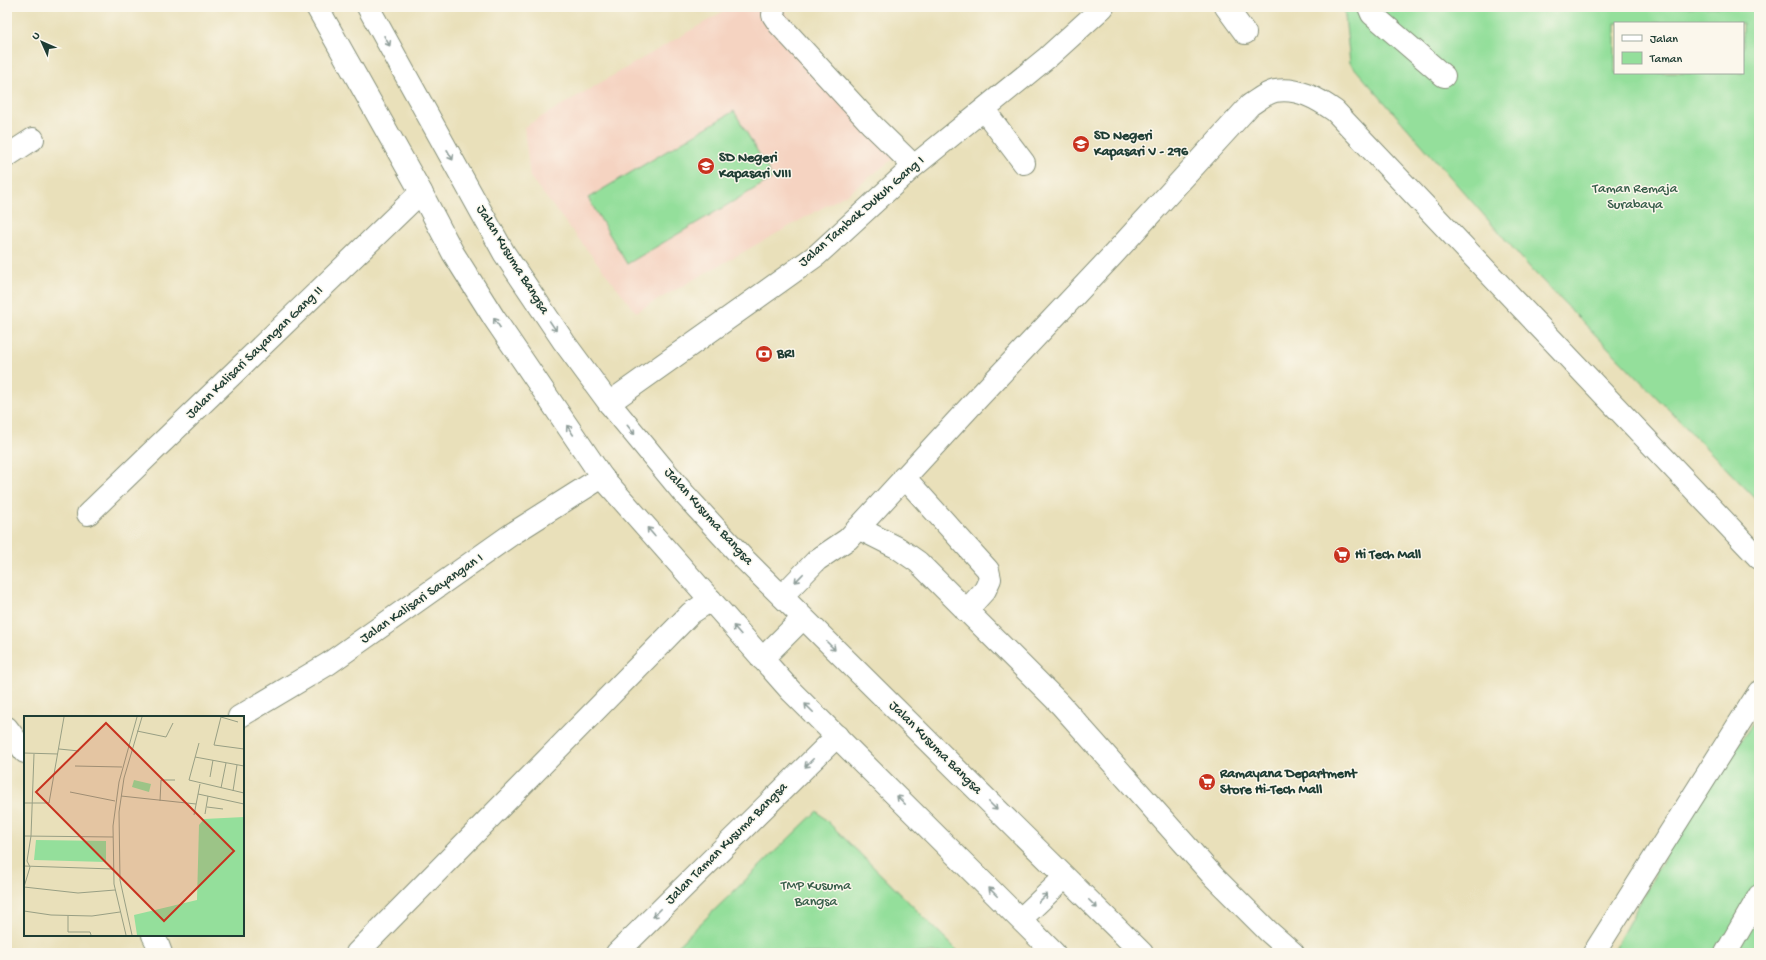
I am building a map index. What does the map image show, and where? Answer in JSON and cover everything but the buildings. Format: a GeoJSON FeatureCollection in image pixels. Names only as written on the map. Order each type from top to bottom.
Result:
{"type":"FeatureCollection","features":[{"type":"Feature","properties":{"kind":"main road"},"geometry":{"type":"LineString","coordinates":[[317,7],[421,192],[453,253],[494,318],[602,477],[791,690],[1054,953]]}},
{"type":"Feature","properties":{"kind":"main road","name":"Jalan Kusuma Bangsa"},"geometry":{"type":"LineString","coordinates":[[368,7],[504,253],[564,342],[609,403],[685,495],[743,558],[1142,953]]}},
{"type":"Feature","properties":{"kind":"main road"},"geometry":{"type":"LineString","coordinates":[[774,7],[773,16],[778,24],[872,125],[914,166]]}},
{"type":"Feature","properties":{"kind":"main road","name":"Jalan Tambak Dukuh Gang I"},"geometry":{"type":"LineString","coordinates":[[609,403],[816,255],[914,166],[1048,57],[1103,7]]}},
{"type":"Feature","properties":{"kind":"main road"},"geometry":{"type":"LineString","coordinates":[[1226,7],[1245,33]]}},
{"type":"Feature","properties":{"kind":"main road"},"geometry":{"type":"LineString","coordinates":[[1369,7],[1372,14],[1444,76]]}},
{"type":"Feature","properties":{"kind":"main road"},"geometry":{"type":"LineString","coordinates":[[782,596],[817,560],[853,534],[904,477],[1117,251],[1250,105],[1265,95],[1275,91],[1292,91],[1306,94],[1319,100],[1335,111],[1759,558]]}},
{"type":"Feature","properties":{"kind":"main road"},"geometry":{"type":"LineString","coordinates":[[984,110],[1024,163]]}},
{"type":"Feature","properties":{"kind":"main road"},"geometry":{"type":"LineString","coordinates":[[7,156],[33,139]]}},
{"type":"Feature","properties":{"kind":"main road","name":"Jalan Kalisari Sayangan Gang II"},"geometry":{"type":"LineString","coordinates":[[88,514],[421,192]]}},
{"type":"Feature","properties":{"kind":"main road","name":"Jalan Kalisari Sayangan I"},"geometry":{"type":"LineString","coordinates":[[241,716],[328,664],[512,534],[602,477]]}},
{"type":"Feature","properties":{"kind":"main road"},"geometry":{"type":"LineString","coordinates":[[904,477],[988,570],[990,579],[985,590],[966,610]]}},
{"type":"Feature","properties":{"kind":"main road"},"geometry":{"type":"LineString","coordinates":[[853,534],[898,548],[918,562],[1061,705],[1214,877],[1268,931],[1293,953]]}},
{"type":"Feature","properties":{"kind":"main road"},"geometry":{"type":"LineString","coordinates":[[357,953],[691,613],[710,600]]}},
{"type":"Feature","properties":{"kind":"main road"},"geometry":{"type":"LineString","coordinates":[[762,659],[803,618]]}},
{"type":"Feature","properties":{"kind":"main road"},"geometry":{"type":"LineString","coordinates":[[1594,953],[1759,692]]}},
{"type":"Feature","properties":{"kind":"main road"},"geometry":{"type":"LineString","coordinates":[[7,728],[24,751]]}},
{"type":"Feature","properties":{"kind":"main road","name":"Jalan Taman Kusuma Bangsa"},"geometry":{"type":"LineString","coordinates":[[617,953],[837,736]]}},
{"type":"Feature","properties":{"kind":"main road"},"geometry":{"type":"LineString","coordinates":[[1021,919],[1065,877]]}},
{"type":"Feature","properties":{"kind":"main road"},"geometry":{"type":"LineString","coordinates":[[1726,953],[1759,896]]}},
{"type":"Feature","properties":{"kind":"main road"},"geometry":{"type":"LineString","coordinates":[[154,936],[160,953]]}},
{"type":"Feature","properties":{"kind":"shaded area","name":"SD Negeri Kapasari VIII"},"geometry":{"type":"Polygon","coordinates":[[[731,7],[781,7],[898,155],[849,193],[636,312],[530,177],[524,127],[731,7]]]}},
{"type":"Feature","properties":{"kind":"green space","name":"Taman Remaja Surabaya"},"geometry":{"type":"Polygon","coordinates":[[[1344,7],[1759,7],[1759,502],[1533,271],[1350,63],[1344,7]]]}},
{"type":"Feature","properties":{"kind":"green space"},"geometry":{"type":"Polygon","coordinates":[[[734,111],[773,178],[627,264],[588,198],[734,111]]]}},
{"type":"Feature","properties":{"kind":"green space"},"geometry":{"type":"Polygon","coordinates":[[[1759,715],[1759,953],[1612,953],[1690,811],[1759,715]]]}},
{"type":"Feature","properties":{"kind":"green space","name":"TMP Kusuma Bangsa"},"geometry":{"type":"Polygon","coordinates":[[[817,811],[960,953],[670,953],[817,811]]]}},
{"type":"Feature","properties":{"kind":"place","name":"SD Negeri Kapasari V - 296"},"geometry":{"type":"Point","coordinates":[1081,144]}},
{"type":"Feature","properties":{"kind":"place","name":"SD Negeri Kapasari VIII"},"geometry":{"type":"Point","coordinates":[706,166]}},
{"type":"Feature","properties":{"kind":"place","name":"BRI"},"geometry":{"type":"Point","coordinates":[764,354]}},
{"type":"Feature","properties":{"kind":"place","name":"Hi Tech Mall"},"geometry":{"type":"Point","coordinates":[1342,555]}},
{"type":"Feature","properties":{"kind":"place","name":"Ramayana Department Store Hi-Tech Mall"},"geometry":{"type":"Point","coordinates":[1207,782]}}]}
